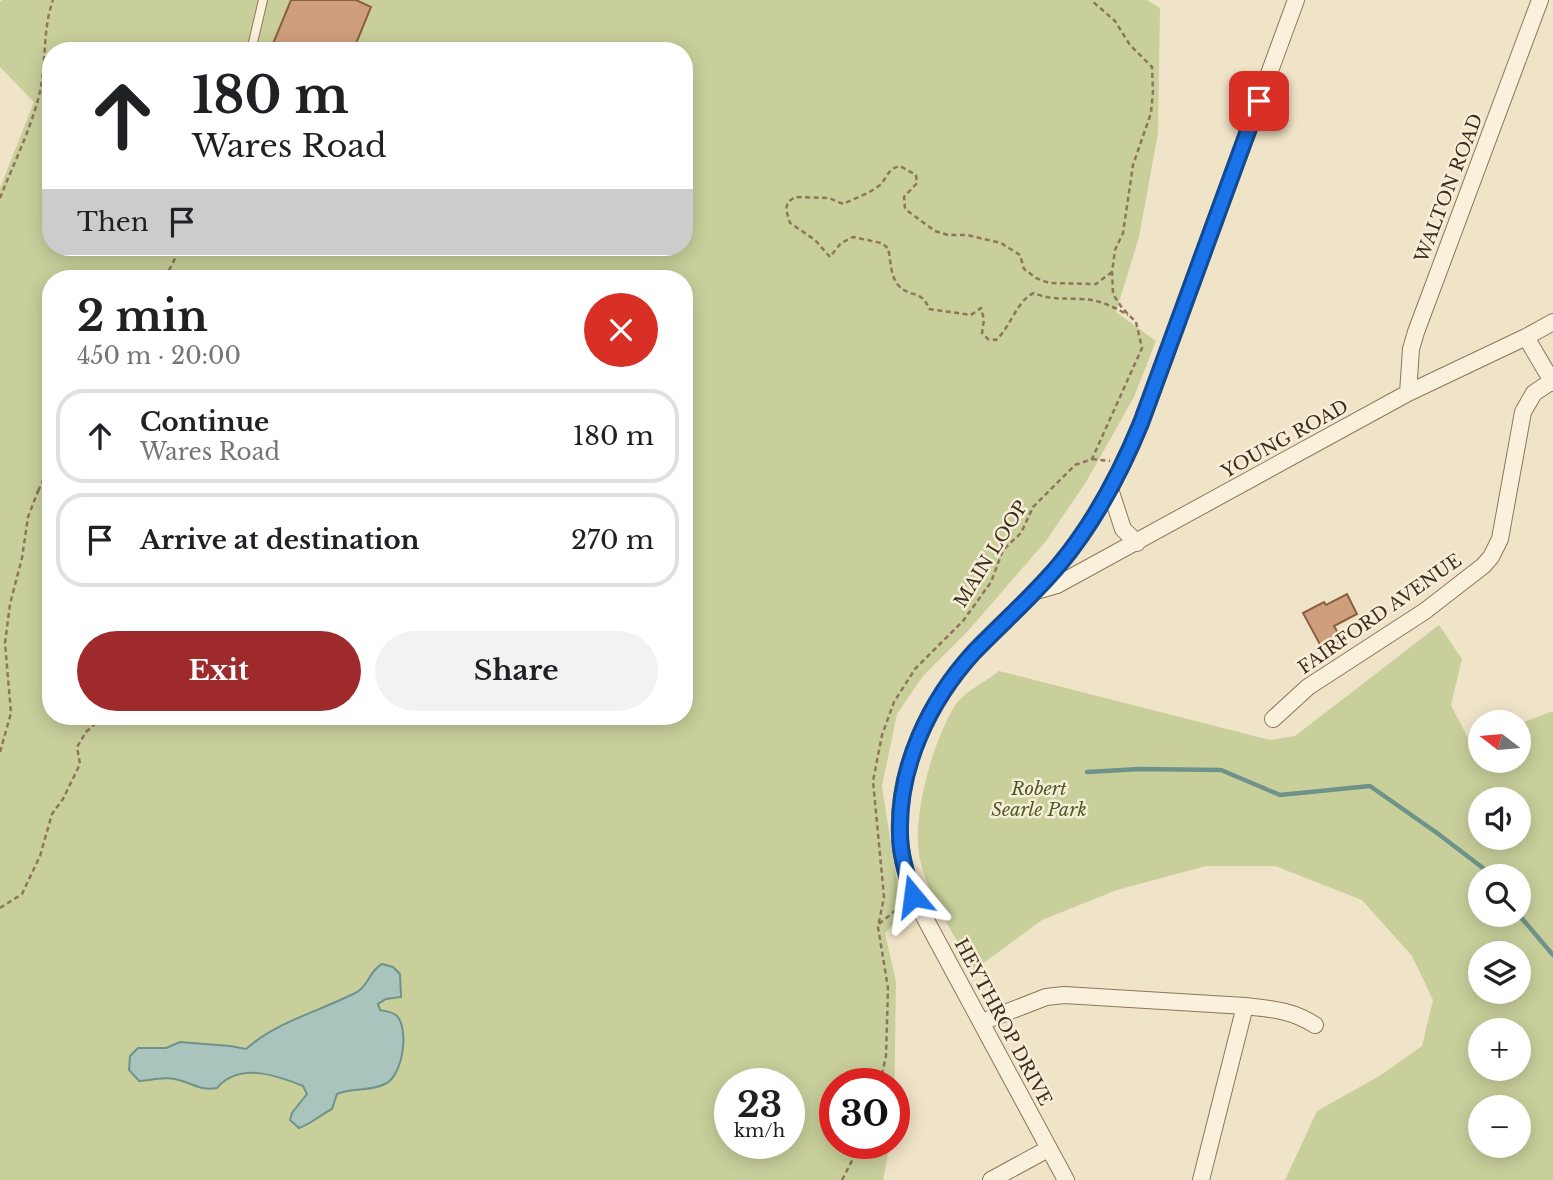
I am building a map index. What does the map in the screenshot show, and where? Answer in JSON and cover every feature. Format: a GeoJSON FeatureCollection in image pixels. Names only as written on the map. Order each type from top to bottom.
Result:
{"type":"FeatureCollection","features":[{"type":"Feature","properties":{"kind":"street","name":"HEYTHROP DRIVE"},"geometry":{"type":"LineString","coordinates":[[1066,1180],[913,896],[901,848],[900,816],[906,776],[936,701],[956,674],[1036,591],[1077,541],[1110,489],[1141,423],[1296,0]]}},
{"type":"Feature","properties":{"kind":"street","name":"WALTON ROAD"},"geometry":{"type":"LineString","coordinates":[[1408,393],[1410,357],[1416,332],[1540,0]]}},
{"type":"Feature","properties":{"kind":"street","name":"YOUNG ROAD"},"geometry":{"type":"LineString","coordinates":[[1036,591],[1057,585],[1408,393],[1553,322]]}},
{"type":"Feature","properties":{"kind":"street"},"geometry":{"type":"LineString","coordinates":[[1526,337],[1552,382]]}},
{"type":"Feature","properties":{"kind":"street","name":"FAIRFORD AVENUE"},"geometry":{"type":"LineString","coordinates":[[1273,719],[1308,687],[1425,611],[1491,557],[1500,539],[1523,412],[1534,393],[1552,382]]}},
{"type":"Feature","properties":{"kind":"street"},"geometry":{"type":"LineString","coordinates":[[1110,489],[1123,529],[1137,542]]}},
{"type":"Feature","properties":{"kind":"street"},"geometry":{"type":"LineString","coordinates":[[982,1022],[1046,997],[1064,995],[1280,1010],[1300,1015],[1315,1025]]}},
{"type":"Feature","properties":{"kind":"street"},"geometry":{"type":"LineString","coordinates":[[1201,1180],[1245,1006]]}},
{"type":"Feature","properties":{"kind":"street"},"geometry":{"type":"LineString","coordinates":[[991,1180],[1048,1149]]}},
{"type":"Feature","properties":{"kind":"lane"},"geometry":{"type":"LineString","coordinates":[[253,42],[263,0]]}},
{"type":"Feature","properties":{"kind":"path"},"geometry":{"type":"LineString","coordinates":[[46,42],[47,17],[53,0]]}},
{"type":"Feature","properties":{"kind":"path","name":"MAIN LOOP"},"geometry":{"type":"LineString","coordinates":[[883,1068],[888,988],[879,924],[884,897],[873,781],[882,735],[894,702],[915,670],[963,621],[984,592],[991,582],[1003,550],[1021,533],[1032,507],[1074,465],[1092,459],[1142,348],[1136,322],[1113,294],[1112,272],[1115,250],[1123,233],[1133,166],[1151,113],[1152,68],[1130,45],[1115,21],[1091,0]]}},
{"type":"Feature","properties":{"kind":"path"},"geometry":{"type":"LineString","coordinates":[[0,198],[42,82]]}},
{"type":"Feature","properties":{"kind":"path"},"geometry":{"type":"LineString","coordinates":[[1112,272],[1096,284],[1049,283],[1024,269],[1020,255],[1001,243],[935,231],[905,209],[904,197],[916,183],[916,175],[900,166],[889,171],[880,185],[869,193],[843,204],[829,198],[795,197],[788,202],[786,209],[790,223],[815,240],[830,257],[841,243],[853,237],[881,243],[888,248],[895,280],[901,289],[917,293],[926,301],[929,309],[971,315],[981,308],[984,320],[982,333],[988,339],[996,340],[1004,333],[1027,296],[1034,293],[1046,298],[1107,303],[1131,316]]}},
{"type":"Feature","properties":{"kind":"path"},"geometry":{"type":"LineString","coordinates":[[0,752],[11,713],[5,643],[10,604],[22,558],[28,517],[42,483]]}},
{"type":"Feature","properties":{"kind":"path"},"geometry":{"type":"LineString","coordinates":[[38,491],[42,492]]}},
{"type":"Feature","properties":{"kind":"path"},"geometry":{"type":"LineString","coordinates":[[0,908],[22,894],[40,856],[52,814],[63,799],[80,764],[77,747],[94,725]]}},
{"type":"Feature","properties":{"kind":"path"},"geometry":{"type":"LineString","coordinates":[[879,924],[913,896]]}},
{"type":"Feature","properties":{"kind":"path"},"geometry":{"type":"LineString","coordinates":[[842,1180],[853,1159]]}},
{"type":"Feature","properties":{"kind":"green space"},"geometry":{"type":"Polygon","coordinates":[[[2,0],[1147,0],[1160,8],[1158,133],[1139,237],[1116,312],[1156,341],[1134,397],[1086,482],[1046,541],[968,631],[923,676],[897,714],[882,786],[902,914],[885,933],[896,982],[895,1068],[819,1068],[819,1159],[887,1159],[883,1180],[0,1180],[0,188],[34,102],[0,67],[2,0]]]}},
{"type":"Feature","properties":{"kind":"green space","name":"Robert Searle Park"},"geometry":{"type":"Polygon","coordinates":[[[1439,625],[1462,659],[1451,705],[1468,738],[1468,774],[1531,774],[1531,719],[1553,711],[1553,1180],[1285,1180],[1317,1111],[1381,1075],[1422,1046],[1433,1000],[1412,956],[1362,900],[1275,866],[1206,866],[1117,890],[1042,920],[974,970],[931,892],[918,847],[918,827],[925,782],[939,738],[956,704],[970,691],[999,671],[1270,740],[1295,736],[1439,625]]]}},
{"type":"Feature","properties":{"kind":"water"},"geometry":{"type":"Polygon","coordinates":[[[382,964],[393,967],[400,974],[401,997],[386,999],[378,1004],[380,1010],[396,1015],[403,1030],[402,1051],[396,1072],[385,1084],[337,1094],[332,1109],[299,1128],[290,1120],[292,1113],[307,1094],[303,1086],[281,1078],[247,1073],[226,1080],[217,1088],[206,1089],[174,1079],[139,1081],[129,1070],[130,1056],[138,1048],[166,1048],[180,1042],[246,1049],[271,1031],[357,992],[382,964]]]}},
{"type":"Feature","properties":{"kind":"building"},"geometry":{"type":"Polygon","coordinates":[[[291,0],[356,0],[371,7],[357,42],[274,42],[291,0]]]}},
{"type":"Feature","properties":{"kind":"building"},"geometry":{"type":"Polygon","coordinates":[[[1347,594],[1357,614],[1334,626],[1342,640],[1323,650],[1303,613],[1347,594]]]}},
{"type":"Feature","properties":{"kind":"waterway"},"geometry":{"type":"LineString","coordinates":[[1087,772],[1140,769],[1221,770],[1280,795],[1370,786],[1478,864]]}},
{"type":"Feature","properties":{"kind":"waterway"},"geometry":{"type":"LineString","coordinates":[[1529,927],[1553,955]]}},
{"type":"Feature","properties":{"kind":"route"},"geometry":{"type":"LineString","coordinates":[[913,896],[901,848],[900,816],[906,776],[924,727],[936,701],[956,674],[1059,565],[1096,514],[1119,475],[1141,423],[1259,101]]}}]}
